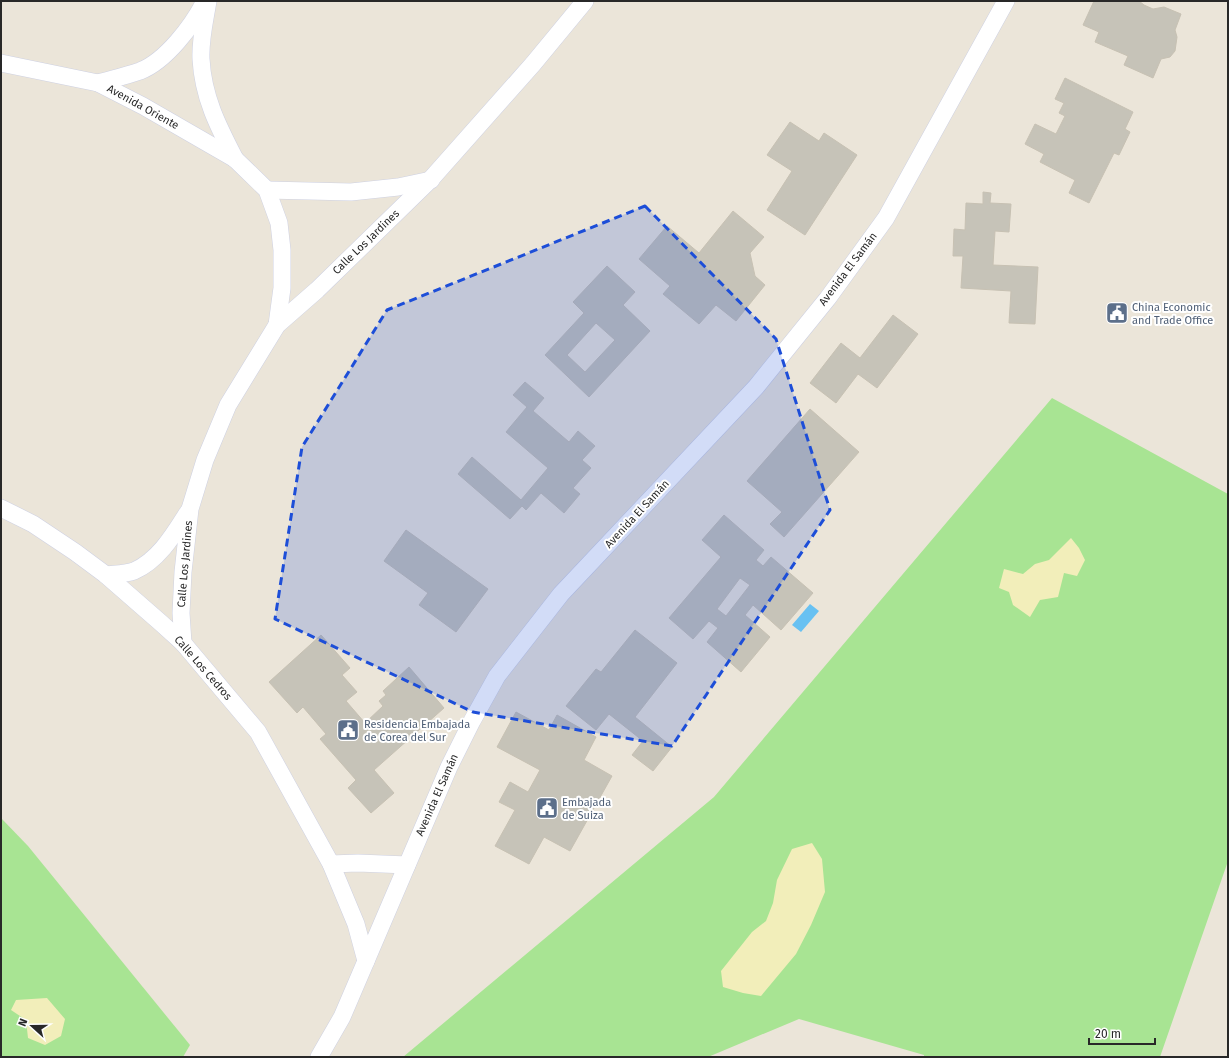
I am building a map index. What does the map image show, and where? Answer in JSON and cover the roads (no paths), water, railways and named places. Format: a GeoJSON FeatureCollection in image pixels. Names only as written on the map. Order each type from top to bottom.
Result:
{"type":"FeatureCollection","features":[{"type":"Feature","properties":{"kind":"street"},"geometry":{"type":"LineString","coordinates":[[98,83],[141,70],[162,57],[183,35],[205,1]]}},
{"type":"Feature","properties":{"kind":"street"},"geometry":{"type":"LineString","coordinates":[[208,1],[202,38],[201,58],[204,79],[208,101],[234,159]]}},
{"type":"Feature","properties":{"kind":"street","name":"Calle Los Jardines"},"geometry":{"type":"LineString","coordinates":[[183,643],[181,613],[183,572],[190,509],[205,460],[228,404],[277,325],[317,290],[431,180],[533,64],[585,1]]}},
{"type":"Feature","properties":{"kind":"street","name":"Avenida El Samán"},"geometry":{"type":"LineString","coordinates":[[319,1057],[342,1017],[449,767],[497,676],[561,594],[756,387],[828,298],[886,218],[1006,1]]}},
{"type":"Feature","properties":{"kind":"street","name":"Avenida Oriente"},"geometry":{"type":"LineString","coordinates":[[1,63],[98,83],[143,106],[234,159],[267,190],[279,223],[282,250],[282,288],[277,325]]}},
{"type":"Feature","properties":{"kind":"street"},"geometry":{"type":"LineString","coordinates":[[267,190],[351,192],[398,187],[431,180]]}},
{"type":"Feature","properties":{"kind":"street","name":"Calle Los Cedros"},"geometry":{"type":"LineString","coordinates":[[1,508],[33,524],[106,575],[183,643],[258,732],[331,864],[356,924],[366,961]]}},
{"type":"Feature","properties":{"kind":"street","name":"Calle Los Jardines"},"geometry":{"type":"LineString","coordinates":[[106,575],[132,572],[148,563],[159,553],[190,509]]}},
{"type":"Feature","properties":{"kind":"street"},"geometry":{"type":"LineString","coordinates":[[331,864],[358,863],[407,865]]}},
{"type":"Feature","properties":{"kind":"water"},"geometry":{"type":"Polygon","coordinates":[[[810,604],[819,611],[801,632],[792,625],[810,604]]]}},
{"type":"Feature","properties":{"kind":"place","name":"China Economic and Trade Office"},"geometry":{"type":"Point","coordinates":[1117,313]}},
{"type":"Feature","properties":{"kind":"place","name":"Residencia Embajada de Corea del Sur"},"geometry":{"type":"Point","coordinates":[348,730]}},
{"type":"Feature","properties":{"kind":"place","name":"Embajada de Suiza"},"geometry":{"type":"Point","coordinates":[547,808]}}]}
